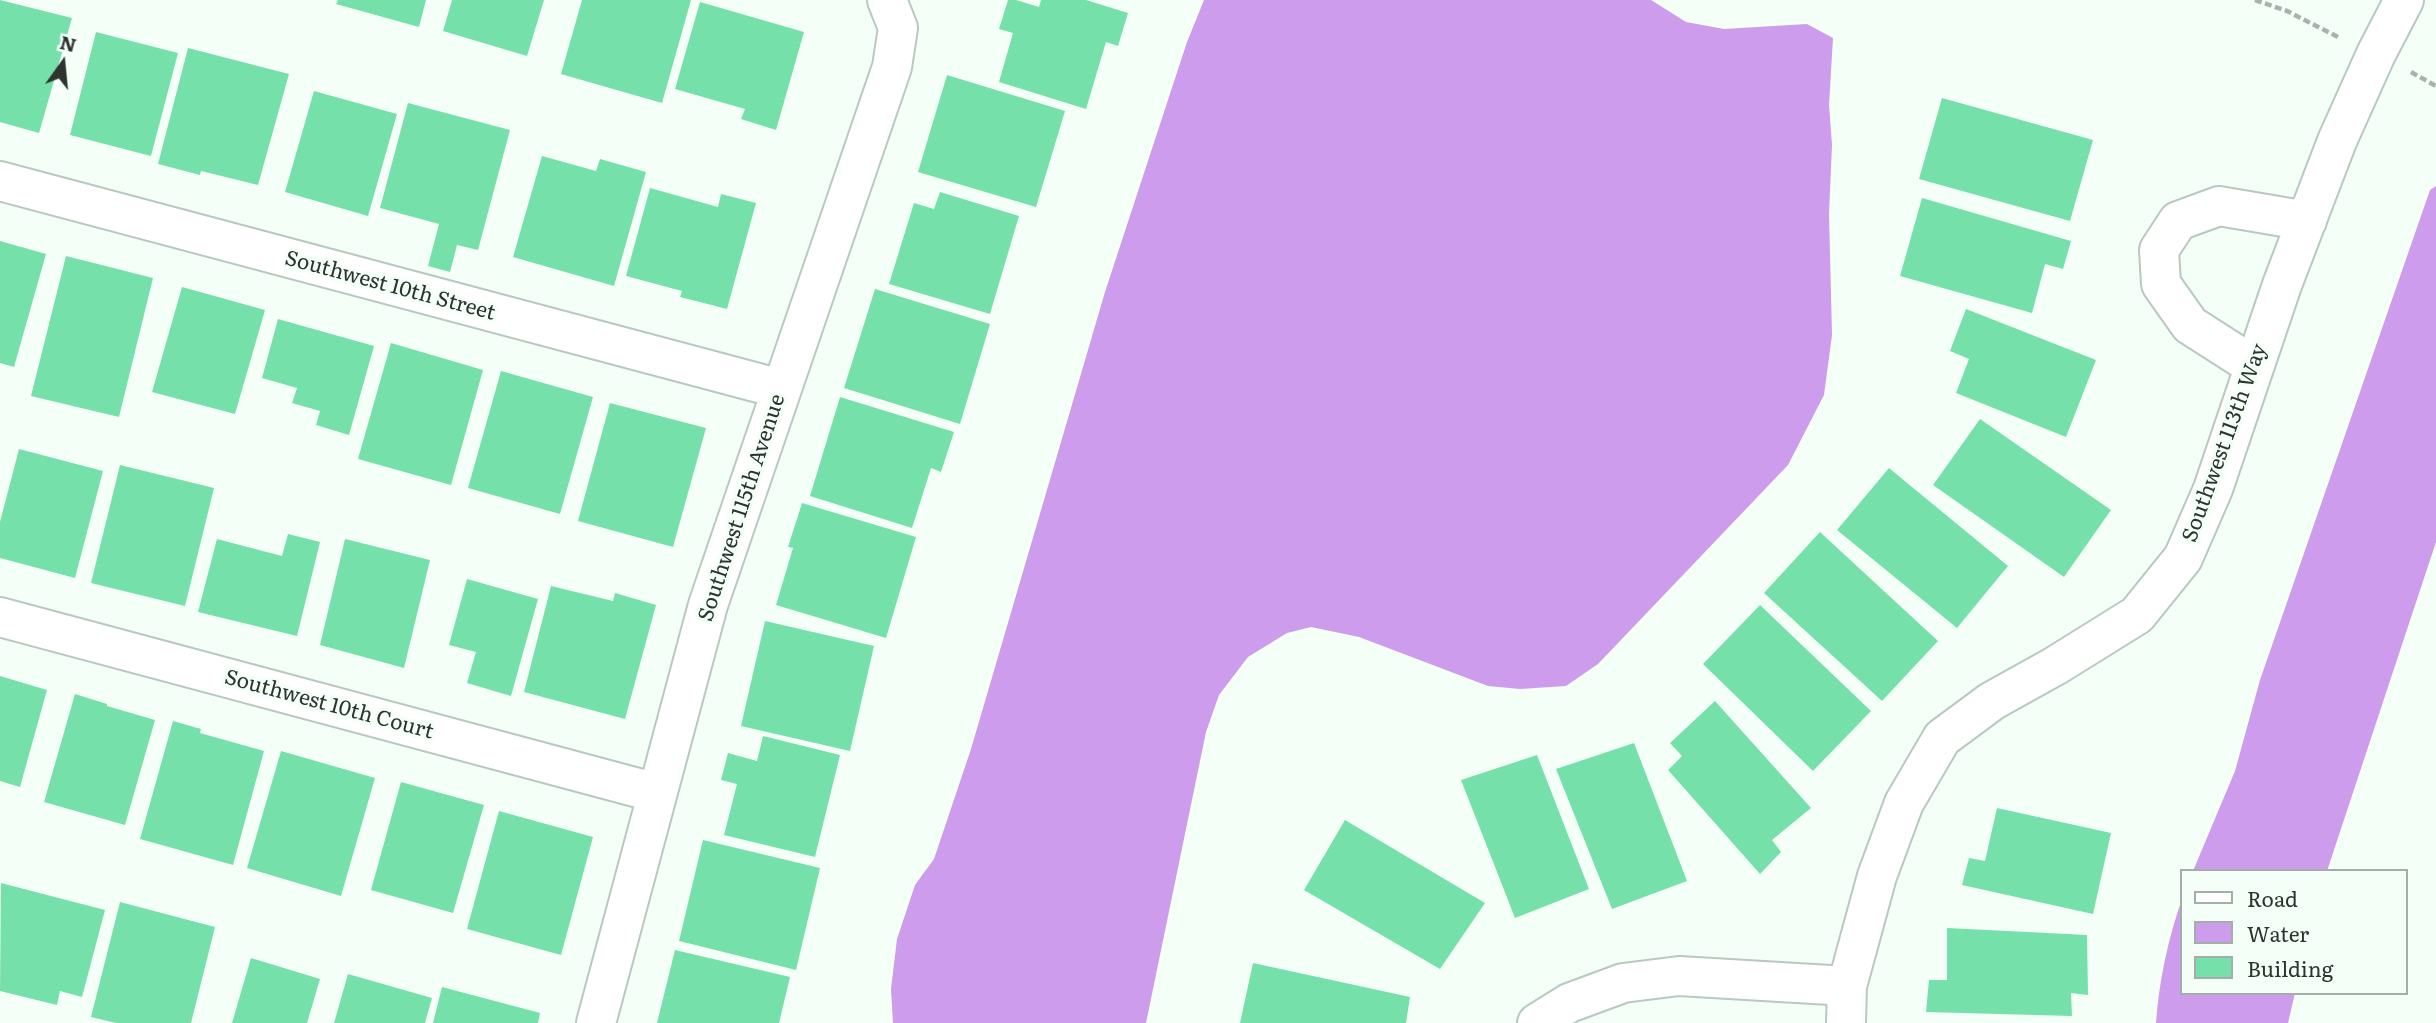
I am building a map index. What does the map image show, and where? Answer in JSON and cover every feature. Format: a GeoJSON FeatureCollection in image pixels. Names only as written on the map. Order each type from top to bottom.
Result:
{"type":"FeatureCollection","features":[{"type":"Feature","properties":{"kind":"street","name":"Southwest 115th Avenue"},"geometry":{"type":"LineString","coordinates":[[596,1023],[708,605],[892,67],[898,29],[887,0]]}},
{"type":"Feature","properties":{"kind":"street","name":"Southwest 113th Way"},"geometry":{"type":"LineString","coordinates":[[1847,1005],[1881,863],[1904,803],[1942,738],[1992,701],[2137,615],[2183,558],[2213,489],[2254,366],[2337,141],[2376,54],[2404,0]]}},
{"type":"Feature","properties":{"kind":"street","name":"Southwest 10th Street"},"geometry":{"type":"LineString","coordinates":[[0,181],[781,389]]}},
{"type":"Feature","properties":{"kind":"street"},"geometry":{"type":"LineString","coordinates":[[2254,366],[2190,325],[2161,284],[2159,250],[2178,221],[2219,206],[2307,221]]}},
{"type":"Feature","properties":{"kind":"street","name":"Southwest 10th Court"},"geometry":{"type":"LineString","coordinates":[[0,617],[657,793]]}},
{"type":"Feature","properties":{"kind":"street"},"geometry":{"type":"LineString","coordinates":[[1537,1023],[1569,1003],[1623,983],[1679,976],[1847,1005]]}},
{"type":"Feature","properties":{"kind":"path"},"geometry":{"type":"LineString","coordinates":[[2255,0],[2287,11],[2376,54]]}},
{"type":"Feature","properties":{"kind":"water"},"geometry":{"type":"Polygon","coordinates":[[[1204,0],[1651,0],[1686,22],[1724,29],[1807,24],[1833,38],[1829,105],[1832,145],[1829,214],[1832,335],[1824,395],[1788,465],[1598,664],[1566,686],[1520,689],[1488,686],[1359,637],[1311,627],[1287,633],[1248,657],[1219,695],[1206,732],[1146,1023],[893,1023],[891,989],[897,939],[915,885],[934,859],[971,749],[1105,292],[1187,42],[1204,0]]]}},
{"type":"Feature","properties":{"kind":"water"},"geometry":{"type":"Polygon","coordinates":[[[2436,186],[2436,542],[2328,869],[2194,869],[2235,771],[2260,680],[2430,190],[2436,186]]]}},
{"type":"Feature","properties":{"kind":"water"},"geometry":{"type":"Polygon","coordinates":[[[2180,905],[2180,995],[2295,995],[2288,1023],[2156,1023],[2159,992],[2172,929],[2180,905]]]}},
{"type":"Feature","properties":{"kind":"building"},"geometry":{"type":"Polygon","coordinates":[[[0,0],[72,18],[39,133],[0,122],[0,0]]]}},
{"type":"Feature","properties":{"kind":"building"},"geometry":{"type":"Polygon","coordinates":[[[338,0],[426,0],[419,27],[336,4],[338,0]]]}},
{"type":"Feature","properties":{"kind":"building"},"geometry":{"type":"Polygon","coordinates":[[[452,0],[544,0],[527,56],[443,31],[452,0]]]}},
{"type":"Feature","properties":{"kind":"building"},"geometry":{"type":"Polygon","coordinates":[[[582,0],[691,0],[662,103],[561,74],[582,0]]]}},
{"type":"Feature","properties":{"kind":"building"},"geometry":{"type":"Polygon","coordinates":[[[1008,0],[1039,7],[1041,0],[1086,0],[1128,13],[1118,46],[1106,42],[1086,109],[999,82],[1013,33],[999,29],[1008,0]]]}},
{"type":"Feature","properties":{"kind":"building"},"geometry":{"type":"Polygon","coordinates":[[[700,2],[804,32],[776,130],[741,119],[745,109],[675,89],[700,2]]]}},
{"type":"Feature","properties":{"kind":"building"},"geometry":{"type":"Polygon","coordinates":[[[96,32],[178,53],[151,156],[70,135],[96,32]]]}},
{"type":"Feature","properties":{"kind":"building"},"geometry":{"type":"Polygon","coordinates":[[[188,48],[289,74],[258,185],[201,171],[200,175],[158,164],[188,48]]]}},
{"type":"Feature","properties":{"kind":"building"},"geometry":{"type":"Polygon","coordinates":[[[947,75],[1065,111],[1036,207],[918,172],[947,75]]]}},
{"type":"Feature","properties":{"kind":"building"},"geometry":{"type":"Polygon","coordinates":[[[314,91],[397,114],[368,216],[285,192],[314,91]]]}},
{"type":"Feature","properties":{"kind":"building"},"geometry":{"type":"Polygon","coordinates":[[[1942,98],[2093,140],[2070,221],[1919,179],[1942,98]]]}},
{"type":"Feature","properties":{"kind":"building"},"geometry":{"type":"Polygon","coordinates":[[[408,103],[510,130],[478,250],[457,245],[450,272],[428,266],[439,224],[380,208],[408,103]]]}},
{"type":"Feature","properties":{"kind":"building"},"geometry":{"type":"Polygon","coordinates":[[[542,156],[596,171],[600,159],[646,172],[614,286],[513,257],[542,156]]]}},
{"type":"Feature","properties":{"kind":"building"},"geometry":{"type":"Polygon","coordinates":[[[650,188],[718,207],[721,194],[756,203],[727,309],[680,297],[682,291],[626,276],[650,188]]]}},
{"type":"Feature","properties":{"kind":"building"},"geometry":{"type":"Polygon","coordinates":[[[940,192],[1019,216],[990,314],[889,284],[914,203],[934,209],[940,192]]]}},
{"type":"Feature","properties":{"kind":"building"},"geometry":{"type":"Polygon","coordinates":[[[1922,198],[2071,241],[2063,269],[2045,264],[2032,313],[1900,276],[1922,198]]]}},
{"type":"Feature","properties":{"kind":"building"},"geometry":{"type":"Polygon","coordinates":[[[0,241],[46,254],[14,367],[0,363],[0,241]]]}},
{"type":"Feature","properties":{"kind":"building"},"geometry":{"type":"Polygon","coordinates":[[[66,256],[153,278],[119,417],[31,396],[66,256]]]}},
{"type":"Feature","properties":{"kind":"building"},"geometry":{"type":"Polygon","coordinates":[[[182,287],[265,310],[235,414],[152,392],[182,287]]]}},
{"type":"Feature","properties":{"kind":"building"},"geometry":{"type":"Polygon","coordinates":[[[875,289],[990,324],[960,424],[844,388],[875,289]]]}},
{"type":"Feature","properties":{"kind":"building"},"geometry":{"type":"Polygon","coordinates":[[[1966,309],[2096,360],[2066,437],[1956,393],[1969,359],[1950,351],[1966,309]]]}},
{"type":"Feature","properties":{"kind":"building"},"geometry":{"type":"Polygon","coordinates":[[[278,319],[374,346],[349,435],[316,425],[320,411],[292,403],[297,388],[262,378],[278,319]]]}},
{"type":"Feature","properties":{"kind":"building"},"geometry":{"type":"Polygon","coordinates":[[[391,343],[483,370],[451,485],[358,459],[391,343]]]}},
{"type":"Feature","properties":{"kind":"building"},"geometry":{"type":"Polygon","coordinates":[[[501,371],[593,397],[560,514],[468,488],[501,371]]]}},
{"type":"Feature","properties":{"kind":"building"},"geometry":{"type":"Polygon","coordinates":[[[840,397],[954,432],[941,472],[931,468],[912,528],[810,496],[840,397]]]}},
{"type":"Feature","properties":{"kind":"building"},"geometry":{"type":"Polygon","coordinates":[[[610,403],[706,428],[673,547],[578,521],[610,403]]]}},
{"type":"Feature","properties":{"kind":"building"},"geometry":{"type":"Polygon","coordinates":[[[1980,419],[2111,510],[2064,577],[1933,485],[1980,419]]]}},
{"type":"Feature","properties":{"kind":"building"},"geometry":{"type":"Polygon","coordinates":[[[19,449],[103,471],[75,578],[0,558],[0,522],[19,449]]]}},
{"type":"Feature","properties":{"kind":"building"},"geometry":{"type":"Polygon","coordinates":[[[120,465],[214,488],[185,606],[91,583],[120,465]]]}},
{"type":"Feature","properties":{"kind":"building"},"geometry":{"type":"Polygon","coordinates":[[[1889,468],[2008,566],[1957,628],[1837,530],[1889,468]]]}},
{"type":"Feature","properties":{"kind":"building"},"geometry":{"type":"Polygon","coordinates":[[[802,503],[916,537],[886,638],[776,605],[793,548],[788,547],[802,503]]]}},
{"type":"Feature","properties":{"kind":"building"},"geometry":{"type":"Polygon","coordinates":[[[1820,532],[1938,641],[1882,701],[1764,593],[1820,532]]]}},
{"type":"Feature","properties":{"kind":"building"},"geometry":{"type":"Polygon","coordinates":[[[288,534],[320,542],[297,636],[198,612],[217,539],[282,556],[288,534]]]}},
{"type":"Feature","properties":{"kind":"building"},"geometry":{"type":"Polygon","coordinates":[[[345,539],[430,560],[404,668],[320,645],[345,539]]]}},
{"type":"Feature","properties":{"kind":"building"},"geometry":{"type":"Polygon","coordinates":[[[467,579],[538,599],[511,696],[467,683],[476,652],[449,645],[467,579]]]}},
{"type":"Feature","properties":{"kind":"building"},"geometry":{"type":"Polygon","coordinates":[[[551,586],[613,601],[615,593],[656,605],[625,719],[524,692],[551,586]]]}},
{"type":"Feature","properties":{"kind":"building"},"geometry":{"type":"Polygon","coordinates":[[[1760,605],[1871,711],[1813,771],[1703,664],[1760,605]]]}},
{"type":"Feature","properties":{"kind":"building"},"geometry":{"type":"Polygon","coordinates":[[[765,621],[874,646],[850,751],[741,726],[765,621]]]}},
{"type":"Feature","properties":{"kind":"building"},"geometry":{"type":"Polygon","coordinates":[[[0,676],[47,690],[20,787],[0,781],[0,676]]]}},
{"type":"Feature","properties":{"kind":"building"},"geometry":{"type":"Polygon","coordinates":[[[75,694],[155,720],[125,825],[44,802],[75,694]]]}},
{"type":"Feature","properties":{"kind":"building"},"geometry":{"type":"Polygon","coordinates":[[[1715,701],[1811,808],[1772,840],[1781,852],[1760,874],[1668,770],[1682,756],[1670,743],[1715,701]]]}},
{"type":"Feature","properties":{"kind":"building"},"geometry":{"type":"Polygon","coordinates":[[[173,721],[201,729],[200,733],[264,751],[233,865],[140,839],[173,721]]]}},
{"type":"Feature","properties":{"kind":"building"},"geometry":{"type":"Polygon","coordinates":[[[763,736],[840,755],[815,857],[724,835],[737,784],[721,780],[728,753],[757,761],[763,736]]]}},
{"type":"Feature","properties":{"kind":"building"},"geometry":{"type":"Polygon","coordinates":[[[1634,743],[1687,881],[1612,909],[1556,769],[1634,743]]]}},
{"type":"Feature","properties":{"kind":"building"},"geometry":{"type":"Polygon","coordinates":[[[281,751],[375,778],[341,896],[247,868],[281,751]]]}},
{"type":"Feature","properties":{"kind":"building"},"geometry":{"type":"Polygon","coordinates":[[[1537,755],[1589,889],[1515,918],[1461,780],[1537,755]]]}},
{"type":"Feature","properties":{"kind":"building"},"geometry":{"type":"Polygon","coordinates":[[[401,782],[484,805],[453,913],[371,890],[401,782]]]}},
{"type":"Feature","properties":{"kind":"building"},"geometry":{"type":"Polygon","coordinates":[[[1997,808],[2111,833],[2093,914],[1962,885],[1969,858],[1985,861],[1997,808]]]}},
{"type":"Feature","properties":{"kind":"building"},"geometry":{"type":"Polygon","coordinates":[[[499,811],[593,837],[561,955],[467,929],[499,811]]]}},
{"type":"Feature","properties":{"kind":"building"},"geometry":{"type":"Polygon","coordinates":[[[1345,820],[1485,903],[1440,969],[1304,890],[1345,820]]]}},
{"type":"Feature","properties":{"kind":"building"},"geometry":{"type":"Polygon","coordinates":[[[703,840],[820,868],[796,970],[679,941],[703,840]]]}},
{"type":"Feature","properties":{"kind":"building"},"geometry":{"type":"Polygon","coordinates":[[[1,883],[105,910],[82,997],[60,991],[57,1005],[0,991],[1,883]]]}},
{"type":"Feature","properties":{"kind":"building"},"geometry":{"type":"Polygon","coordinates":[[[120,902],[215,927],[191,1023],[116,1023],[91,1017],[120,902]]]}},
{"type":"Feature","properties":{"kind":"building"},"geometry":{"type":"Polygon","coordinates":[[[1947,928],[2087,935],[2088,995],[2071,993],[2072,1016],[1926,1012],[1929,980],[1947,980],[1947,928]]]}},
{"type":"Feature","properties":{"kind":"building"},"geometry":{"type":"Polygon","coordinates":[[[675,950],[790,977],[779,1023],[657,1023],[675,950]]]}},
{"type":"Feature","properties":{"kind":"building"},"geometry":{"type":"Polygon","coordinates":[[[251,958],[320,979],[307,1023],[232,1023],[251,958]]]}},
{"type":"Feature","properties":{"kind":"building"},"geometry":{"type":"Polygon","coordinates":[[[1253,963],[1410,997],[1406,1023],[1240,1023],[1253,963]]]}},
{"type":"Feature","properties":{"kind":"building"},"geometry":{"type":"Polygon","coordinates":[[[348,974],[432,998],[425,1023],[334,1023],[348,974]]]}},
{"type":"Feature","properties":{"kind":"building"},"geometry":{"type":"Polygon","coordinates":[[[442,987],[540,1013],[538,1023],[433,1023],[442,987]]]}}]}
